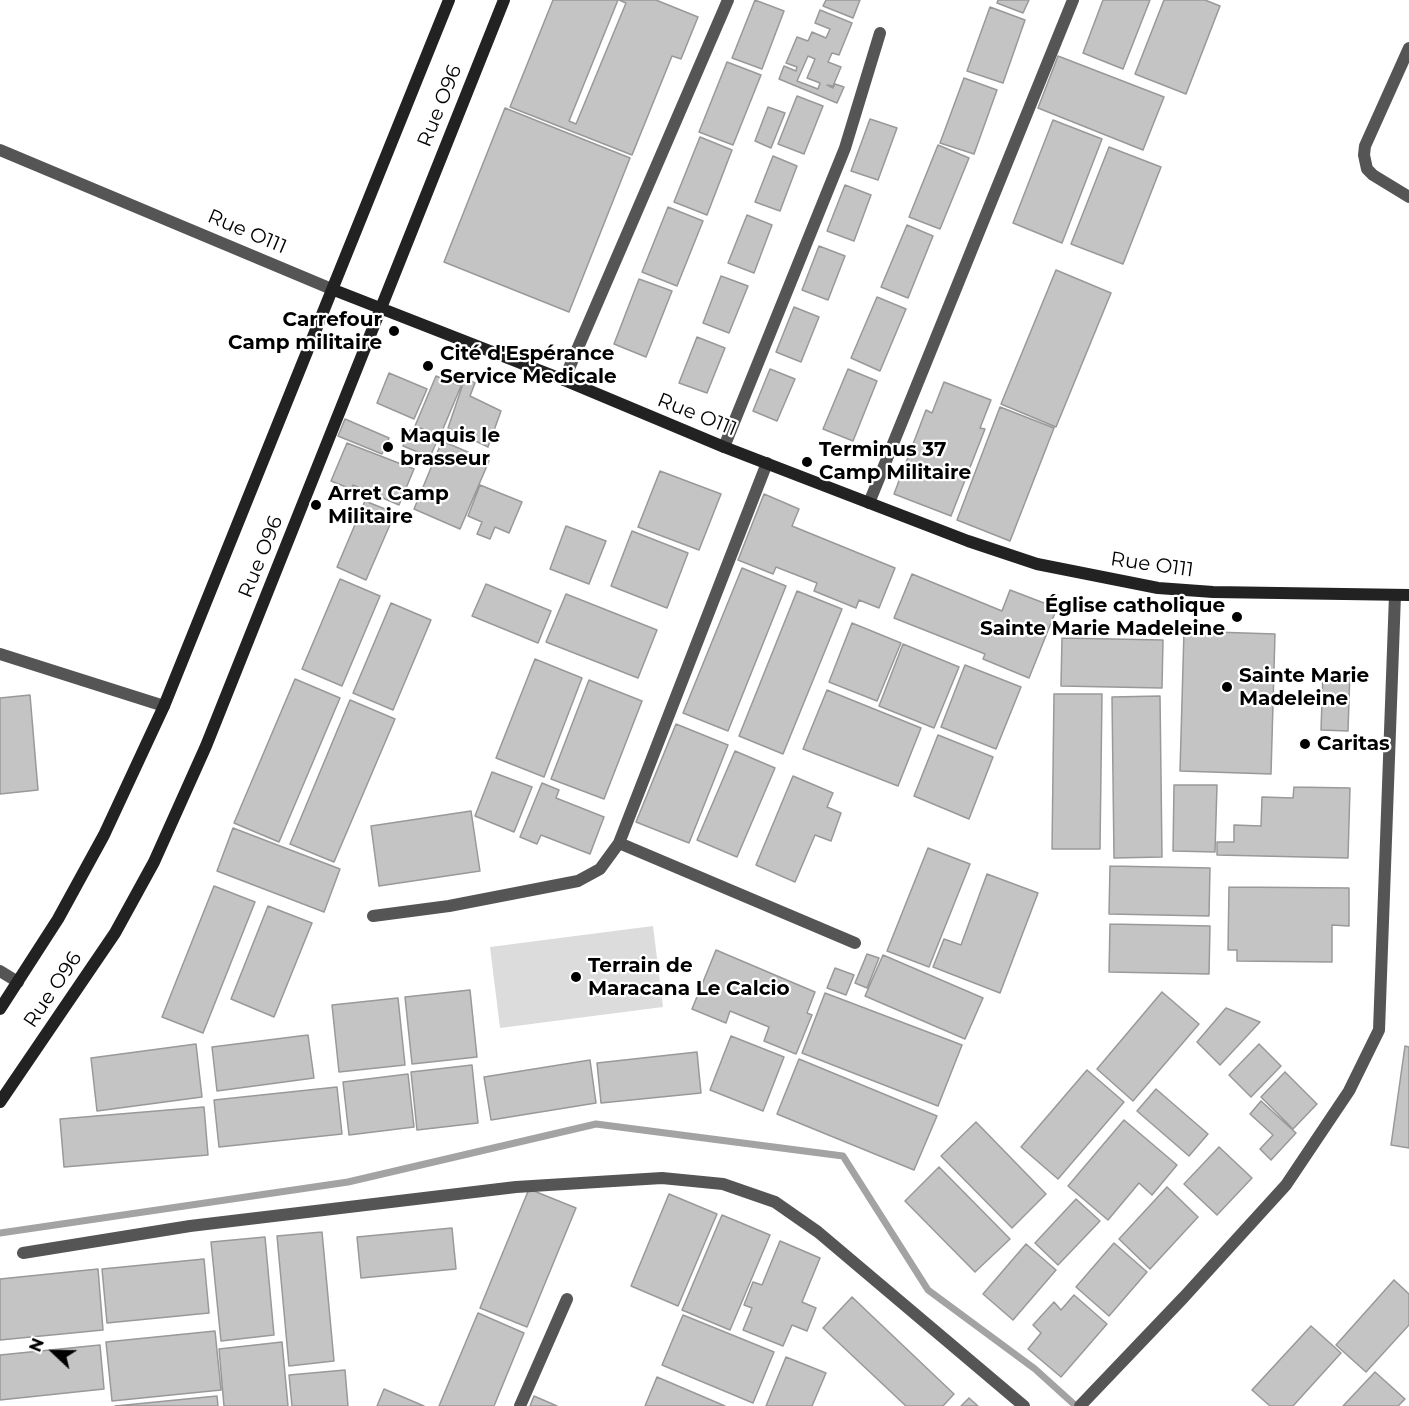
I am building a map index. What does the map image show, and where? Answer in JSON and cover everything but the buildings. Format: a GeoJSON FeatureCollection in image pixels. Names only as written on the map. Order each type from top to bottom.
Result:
{"type":"FeatureCollection","features":[{"type":"Feature","properties":{"kind":"main road","name":"Rue O96"},"geometry":{"type":"LineString","coordinates":[[0,1009],[58,919],[104,836],[164,706],[334,290],[449,0]]}},
{"type":"Feature","properties":{"kind":"main road","name":"Rue O96"},"geometry":{"type":"LineString","coordinates":[[0,1102],[115,933],[154,862],[206,746],[504,0]]}},
{"type":"Feature","properties":{"kind":"main road","name":"Rue O111"},"geometry":{"type":"LineString","coordinates":[[334,290],[564,380],[724,447],[968,541],[1037,564],[1107,580],[1158,588],[1213,592],[1409,595]]}},
{"type":"Feature","properties":{"kind":"street"},"geometry":{"type":"LineString","coordinates":[[564,380],[728,0]]}},
{"type":"Feature","properties":{"kind":"street"},"geometry":{"type":"LineString","coordinates":[[869,503],[1073,0]]}},
{"type":"Feature","properties":{"kind":"street"},"geometry":{"type":"LineString","coordinates":[[724,447],[845,148],[880,33]]}},
{"type":"Feature","properties":{"kind":"street"},"geometry":{"type":"LineString","coordinates":[[1409,48],[1365,147],[1364,155],[1367,169],[1373,175],[1409,197]]}},
{"type":"Feature","properties":{"kind":"street","name":"Rue O111"},"geometry":{"type":"LineString","coordinates":[[0,150],[334,290]]}},
{"type":"Feature","properties":{"kind":"street"},"geometry":{"type":"LineString","coordinates":[[373,916],[449,906],[578,881],[600,869],[619,843],[767,463]]}},
{"type":"Feature","properties":{"kind":"street"},"geometry":{"type":"LineString","coordinates":[[1080,1406],[1286,1185],[1349,1091],[1379,1030],[1395,595]]}},
{"type":"Feature","properties":{"kind":"street"},"geometry":{"type":"LineString","coordinates":[[0,654],[164,706]]}},
{"type":"Feature","properties":{"kind":"street"},"geometry":{"type":"LineString","coordinates":[[619,843],[855,943]]}},
{"type":"Feature","properties":{"kind":"street"},"geometry":{"type":"LineString","coordinates":[[0,971],[18,982]]}},
{"type":"Feature","properties":{"kind":"street"},"geometry":{"type":"LineString","coordinates":[[23,1253],[190,1226],[516,1187],[662,1178],[723,1184],[776,1202],[818,1232],[1024,1406]]}},
{"type":"Feature","properties":{"kind":"street"},"geometry":{"type":"LineString","coordinates":[[520,1406],[567,1299]]}},
{"type":"Feature","properties":{"kind":"shaded area","name":"Terrain de Maracana Le Calcio"},"geometry":{"type":"Polygon","coordinates":[[[653,926],[663,1007],[500,1028],[490,947],[653,926]]]}},
{"type":"Feature","properties":{"kind":"waterway"},"geometry":{"type":"LineString","coordinates":[[0,1233],[348,1182],[596,1124],[843,1156],[928,1290],[1035,1369],[1076,1406]]}},
{"type":"Feature","properties":{"kind":"place","name":"Carrefour Camp militaire"},"geometry":{"type":"Point","coordinates":[394,331]}},
{"type":"Feature","properties":{"kind":"place","name":"Cité d'Espérance Service Medicale"},"geometry":{"type":"Point","coordinates":[428,366]}},
{"type":"Feature","properties":{"kind":"place","name":"Maquis le brasseur"},"geometry":{"type":"Point","coordinates":[388,447]}},
{"type":"Feature","properties":{"kind":"place","name":"Terminus 37 Camp Militaire"},"geometry":{"type":"Point","coordinates":[807,462]}},
{"type":"Feature","properties":{"kind":"place","name":"Arret Camp Militaire"},"geometry":{"type":"Point","coordinates":[316,505]}},
{"type":"Feature","properties":{"kind":"place","name":"Église catholique Sainte Marie Madeleine"},"geometry":{"type":"Point","coordinates":[1237,617]}},
{"type":"Feature","properties":{"kind":"place","name":"Sainte Marie Madeleine"},"geometry":{"type":"Point","coordinates":[1227,687]}},
{"type":"Feature","properties":{"kind":"place","name":"Caritas"},"geometry":{"type":"Point","coordinates":[1305,744]}},
{"type":"Feature","properties":{"kind":"place","name":"Terrain de Maracana Le Calcio"},"geometry":{"type":"Point","coordinates":[576,977]}}]}
